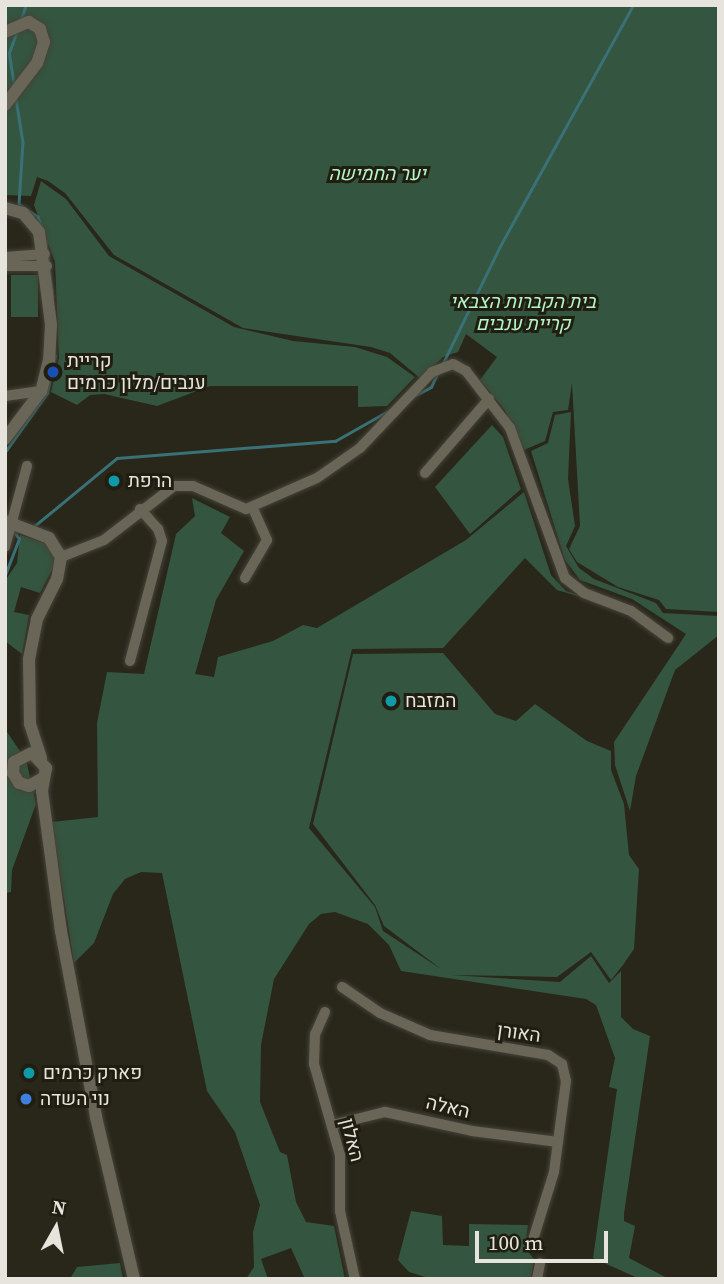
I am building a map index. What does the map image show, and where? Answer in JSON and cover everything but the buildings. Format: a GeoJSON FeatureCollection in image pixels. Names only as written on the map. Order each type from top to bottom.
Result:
{"type":"FeatureCollection","features":[{"type":"Feature","properties":{"kind":"main road"},"geometry":{"type":"LineString","coordinates":[[5,32],[29,22],[40,29],[44,42],[36,66],[5,104]]}},
{"type":"Feature","properties":{"kind":"main road"},"geometry":{"type":"LineString","coordinates":[[5,208],[23,213],[35,224],[46,260],[51,345],[41,391],[5,439]]}},
{"type":"Feature","properties":{"kind":"main road"},"geometry":{"type":"LineString","coordinates":[[9,522],[48,538],[61,557],[32,638],[30,724],[41,758],[46,823],[89,1086],[134,1279]]}},
{"type":"Feature","properties":{"kind":"main road"},"geometry":{"type":"LineString","coordinates":[[30,724],[12,767],[15,779],[46,823]]}},
{"type":"Feature","properties":{"kind":"main road"},"geometry":{"type":"LineString","coordinates":[[14,759],[41,758]]}},
{"type":"Feature","properties":{"kind":"main road"},"geometry":{"type":"LineString","coordinates":[[15,779],[35,785],[43,778]]}},
{"type":"Feature","properties":{"kind":"street"},"geometry":{"type":"LineString","coordinates":[[5,257],[46,260]]}},
{"type":"Feature","properties":{"kind":"street"},"geometry":{"type":"LineString","coordinates":[[5,265],[46,260]]}},
{"type":"Feature","properties":{"kind":"street"},"geometry":{"type":"LineString","coordinates":[[61,557],[97,544],[164,489],[183,485],[233,507],[253,508],[342,463],[440,367],[461,368],[489,399],[521,450],[565,578],[584,593],[631,611],[667,638]]}},
{"type":"Feature","properties":{"kind":"street"},"geometry":{"type":"LineString","coordinates":[[5,396],[41,391]]}},
{"type":"Feature","properties":{"kind":"street"},"geometry":{"type":"LineString","coordinates":[[425,473],[489,399]]}},
{"type":"Feature","properties":{"kind":"street"},"geometry":{"type":"LineString","coordinates":[[5,547],[9,522],[27,467]]}},
{"type":"Feature","properties":{"kind":"street"},"geometry":{"type":"LineString","coordinates":[[245,578],[267,540],[253,508]]}},
{"type":"Feature","properties":{"kind":"street"},"geometry":{"type":"LineString","coordinates":[[130,661],[162,541],[158,528],[140,509]]}},
{"type":"Feature","properties":{"kind":"street","name":"האורן"},"geometry":{"type":"LineString","coordinates":[[342,987],[380,1013],[430,1035],[556,1059],[564,1067],[566,1081],[553,1180],[533,1240]]}},
{"type":"Feature","properties":{"kind":"street","name":"האלון"},"geometry":{"type":"LineString","coordinates":[[325,1012],[315,1034],[314,1064],[342,1166],[340,1211],[345,1247],[355,1279]]}},
{"type":"Feature","properties":{"kind":"street","name":"האלה"},"geometry":{"type":"LineString","coordinates":[[332,1125],[384,1112],[472,1131],[558,1142]]}},
{"type":"Feature","properties":{"kind":"street"},"geometry":{"type":"LineString","coordinates":[[537,1279],[540,1263]]}},
{"type":"Feature","properties":{"kind":"green space","name":"יער החמישה"},"geometry":{"type":"Polygon","coordinates":[[[5,5],[719,5],[719,612],[666,609],[659,600],[618,587],[577,562],[569,549],[580,526],[572,383],[568,410],[553,412],[545,441],[524,450],[504,409],[480,380],[497,357],[466,334],[458,352],[443,357],[421,379],[390,353],[371,347],[243,328],[114,255],[65,193],[48,181],[37,177],[31,196],[5,195],[5,5]]]}},
{"type":"Feature","properties":{"kind":"green space"},"geometry":{"type":"Polygon","coordinates":[[[41,181],[66,199],[109,256],[234,327],[293,341],[355,347],[387,357],[415,377],[387,406],[358,407],[358,386],[210,386],[157,406],[104,394],[90,395],[77,405],[51,392],[59,358],[55,262],[34,205],[41,181]]]}},
{"type":"Feature","properties":{"kind":"green space"},"geometry":{"type":"Polygon","coordinates":[[[11,275],[38,275],[38,317],[11,317],[11,275]]]}},
{"type":"Feature","properties":{"kind":"green space"},"geometry":{"type":"Polygon","coordinates":[[[571,412],[568,479],[575,526],[566,546],[579,568],[594,579],[656,603],[663,613],[719,616],[719,635],[675,670],[636,776],[630,811],[615,765],[614,742],[686,634],[632,599],[580,580],[565,560],[531,451],[548,443],[555,415],[571,412]]]}},
{"type":"Feature","properties":{"kind":"green space"},"geometry":{"type":"Polygon","coordinates":[[[492,425],[503,437],[521,489],[470,534],[435,487],[492,425]]]}},
{"type":"Feature","properties":{"kind":"green space"},"geometry":{"type":"Polygon","coordinates":[[[524,492],[551,575],[566,591],[612,606],[557,590],[525,558],[443,648],[352,649],[309,828],[375,907],[383,931],[441,969],[384,926],[375,905],[313,824],[353,654],[443,653],[495,714],[516,721],[535,704],[587,741],[611,751],[611,770],[624,804],[629,855],[639,869],[634,949],[623,965],[611,980],[591,952],[557,977],[451,975],[560,982],[591,956],[609,983],[621,971],[621,1017],[633,1029],[650,1036],[624,1214],[624,1221],[635,1226],[629,1258],[669,1279],[640,1279],[593,1258],[617,1089],[609,1087],[615,1058],[596,1005],[586,999],[401,971],[389,945],[368,924],[335,912],[321,914],[309,924],[274,979],[261,1045],[260,1102],[280,1152],[287,1155],[296,1202],[306,1222],[334,1226],[345,1279],[305,1279],[291,1248],[261,1259],[268,1279],[246,1279],[254,1267],[253,1232],[260,1205],[235,1132],[207,1091],[162,873],[141,872],[125,879],[113,894],[94,943],[74,963],[52,822],[98,817],[97,723],[107,672],[144,674],[176,534],[195,516],[192,498],[230,517],[221,533],[244,551],[216,600],[195,674],[214,677],[218,657],[273,641],[303,625],[317,628],[466,540],[524,492]]]}},
{"type":"Feature","properties":{"kind":"green space"},"geometry":{"type":"Polygon","coordinates":[[[20,535],[48,544],[56,562],[40,593],[21,587],[14,612],[29,615],[22,654],[5,641],[5,581],[17,563],[20,535]]]}},
{"type":"Feature","properties":{"kind":"green space"},"geometry":{"type":"Polygon","coordinates":[[[5,729],[26,760],[36,804],[12,870],[11,892],[5,893],[5,729]]]}},
{"type":"Feature","properties":{"kind":"green space"},"geometry":{"type":"Polygon","coordinates":[[[411,1211],[442,1216],[443,1245],[469,1246],[469,1224],[528,1225],[525,1248],[534,1259],[531,1279],[432,1279],[409,1272],[398,1260],[411,1211]]]}},
{"type":"Feature","properties":{"kind":"green space"},"geometry":{"type":"Polygon","coordinates":[[[120,1263],[123,1279],[70,1279],[77,1267],[120,1263]]]}},
{"type":"Feature","properties":{"kind":"waterway"},"geometry":{"type":"LineString","coordinates":[[20,22],[26,5]]}},
{"type":"Feature","properties":{"kind":"waterway"},"geometry":{"type":"LineString","coordinates":[[443,363],[499,248],[633,5]]}},
{"type":"Feature","properties":{"kind":"waterway"},"geometry":{"type":"LineString","coordinates":[[14,86],[9,53],[17,31]]}},
{"type":"Feature","properties":{"kind":"waterway"},"geometry":{"type":"LineString","coordinates":[[16,99],[23,142],[19,204],[38,217],[41,225]]}},
{"type":"Feature","properties":{"kind":"waterway"},"geometry":{"type":"LineString","coordinates":[[46,241],[53,297]]}},
{"type":"Feature","properties":{"kind":"waterway"},"geometry":{"type":"LineString","coordinates":[[5,452],[47,393],[55,356]]}},
{"type":"Feature","properties":{"kind":"waterway"},"geometry":{"type":"LineString","coordinates":[[414,396],[431,387],[438,372]]}},
{"type":"Feature","properties":{"kind":"waterway"},"geometry":{"type":"LineString","coordinates":[[32,528],[117,458],[335,441],[390,410]]}},
{"type":"Feature","properties":{"kind":"waterway"},"geometry":{"type":"LineString","coordinates":[[5,575],[19,539],[13,531]]}},
{"type":"Feature","properties":{"kind":"place","name":"קריית ענבים/מלון כרמים"},"geometry":{"type":"Point","coordinates":[53,372]}},
{"type":"Feature","properties":{"kind":"place","name":"הרפת"},"geometry":{"type":"Point","coordinates":[114,481]}},
{"type":"Feature","properties":{"kind":"place","name":"המזבח"},"geometry":{"type":"Point","coordinates":[391,701]}},
{"type":"Feature","properties":{"kind":"place","name":"פארק כרמים"},"geometry":{"type":"Point","coordinates":[29,1073]}},
{"type":"Feature","properties":{"kind":"place","name":"נוי השדה"},"geometry":{"type":"Point","coordinates":[26,1099]}},
{"type":"Feature","properties":{"kind":"park label","name":"בית הקברות הצבאי קריית ענבים"},"geometry":{"type":"Point","coordinates":[523,313]}}]}
